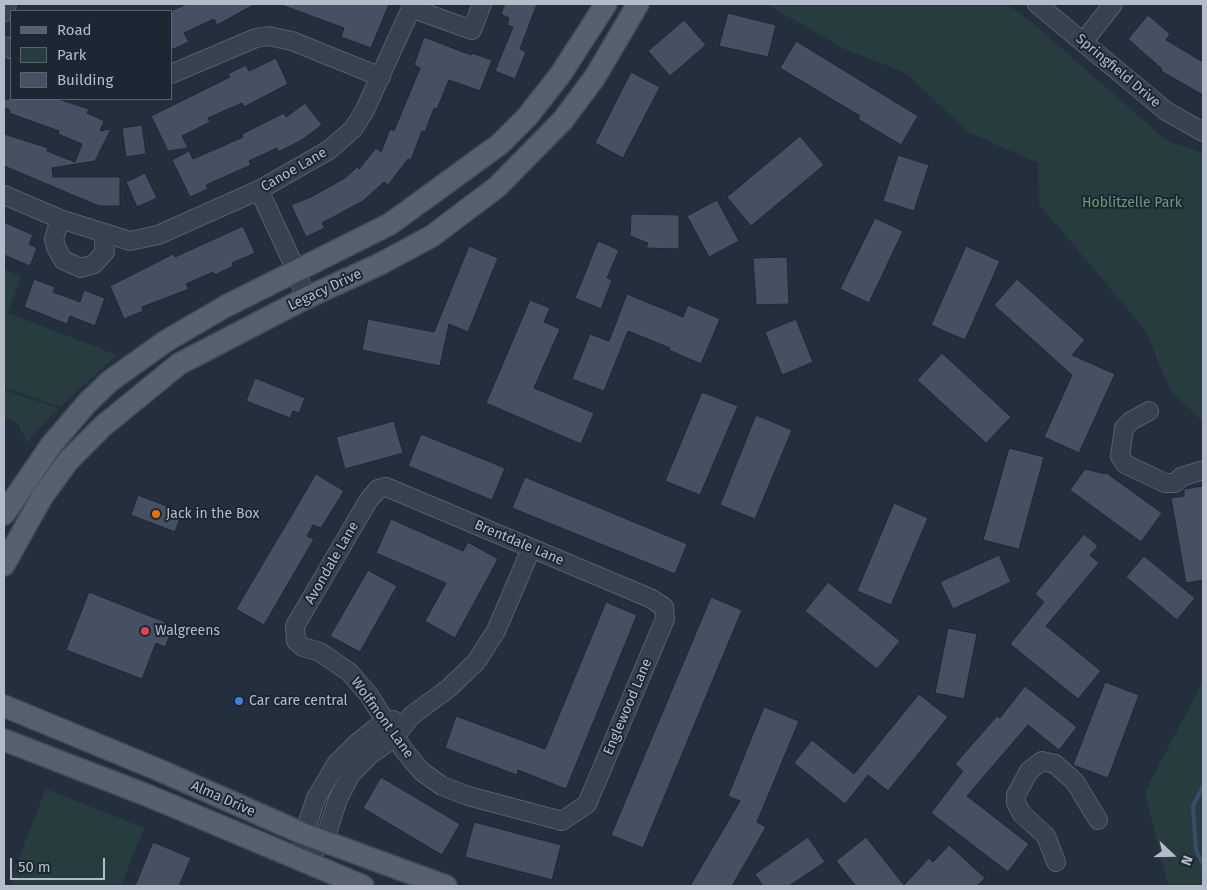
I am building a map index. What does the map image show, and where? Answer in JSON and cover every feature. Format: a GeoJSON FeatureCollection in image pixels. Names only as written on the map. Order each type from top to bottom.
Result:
{"type":"FeatureCollection","features":[{"type":"Feature","properties":{"kind":"main road","name":"Legacy Drive"},"geometry":{"type":"LineString","coordinates":[[4,514],[52,444],[88,402],[110,381],[166,341],[226,306],[390,224],[500,144],[560,75],[606,4]]}},
{"type":"Feature","properties":{"kind":"main road","name":"Legacy Drive"},"geometry":{"type":"LineString","coordinates":[[4,565],[42,497],[68,461],[103,426],[179,364],[306,298],[380,264],[432,236],[497,187],[563,120],[595,77],[638,4]]}},
{"type":"Feature","properties":{"kind":"main road"},"geometry":{"type":"LineString","coordinates":[[500,144],[523,162]]}},
{"type":"Feature","properties":{"kind":"main road"},"geometry":{"type":"LineString","coordinates":[[52,444],[68,461]]}},
{"type":"Feature","properties":{"kind":"main road","name":"Alma Drive"},"geometry":{"type":"LineString","coordinates":[[4,706],[159,770],[304,834],[446,886]]}},
{"type":"Feature","properties":{"kind":"main road","name":"Alma Drive"},"geometry":{"type":"LineString","coordinates":[[4,740],[149,796],[363,886]]}},
{"type":"Feature","properties":{"kind":"main road"},"geometry":{"type":"LineString","coordinates":[[149,796],[159,770]]}},
{"type":"Feature","properties":{"kind":"street"},"geometry":{"type":"LineString","coordinates":[[4,12],[7,4]]}},
{"type":"Feature","properties":{"kind":"street","name":"Canoe Lane"},"geometry":{"type":"LineString","coordinates":[[4,196],[60,219],[130,241],[158,235],[259,190],[329,150],[343,139],[364,112],[412,6],[472,30],[482,4]]}},
{"type":"Feature","properties":{"kind":"street","name":"Springfield Drive"},"geometry":{"type":"LineString","coordinates":[[1037,4],[1084,41],[1166,111],[1203,132]]}},
{"type":"Feature","properties":{"kind":"street"},"geometry":{"type":"LineString","coordinates":[[1084,41],[1113,4]]}},
{"type":"Feature","properties":{"kind":"street"},"geometry":{"type":"LineString","coordinates":[[172,74],[256,38],[268,36],[292,41],[381,77]]}},
{"type":"Feature","properties":{"kind":"street"},"geometry":{"type":"LineString","coordinates":[[259,190],[296,270],[306,298]]}},
{"type":"Feature","properties":{"kind":"street"},"geometry":{"type":"LineString","coordinates":[[60,219],[54,239],[56,247],[63,260],[80,268],[94,264],[105,252],[103,233]]}},
{"type":"Feature","properties":{"kind":"street"},"geometry":{"type":"LineString","coordinates":[[1149,411],[1131,421],[1124,428],[1120,456],[1125,464],[1165,484],[1175,483],[1181,477],[1203,470]]}},
{"type":"Feature","properties":{"kind":"street","name":"Brentdale Lane"},"geometry":{"type":"LineString","coordinates":[[378,489],[386,487],[659,603]]}},
{"type":"Feature","properties":{"kind":"street","name":"Avondale Lane"},"geometry":{"type":"LineString","coordinates":[[296,640],[295,626],[378,489]]}},
{"type":"Feature","properties":{"kind":"street"},"geometry":{"type":"LineString","coordinates":[[302,861],[324,842],[338,799],[351,774],[371,754],[394,738],[411,716],[449,688],[476,662],[496,631],[531,549]]}},
{"type":"Feature","properties":{"kind":"street","name":"Englewood Lane"},"geometry":{"type":"LineString","coordinates":[[581,808],[587,804],[665,619],[664,607],[659,603]]}},
{"type":"Feature","properties":{"kind":"street","name":"Wolfmont Lane"},"geometry":{"type":"LineString","coordinates":[[296,640],[303,647],[320,652],[348,672],[368,695],[394,738],[421,771],[442,786],[468,796],[562,821],[581,808]]}},
{"type":"Feature","properties":{"kind":"street"},"geometry":{"type":"LineString","coordinates":[[302,861],[304,834],[316,798],[336,764],[357,743],[384,722],[411,716]]}},
{"type":"Feature","properties":{"kind":"street"},"geometry":{"type":"LineString","coordinates":[[1056,862],[1046,836],[1022,814],[1016,803],[1016,795],[1029,771],[1042,761],[1055,764],[1074,782],[1098,820]]}},
{"type":"Feature","properties":{"kind":"green space","name":"Hoblitzelle Park"},"geometry":{"type":"Polygon","coordinates":[[[766,4],[1006,4],[1027,18],[1167,141],[1203,153],[1203,422],[1171,391],[1145,330],[1039,204],[1038,163],[968,132],[906,73],[845,49],[766,4]]]}},
{"type":"Feature","properties":{"kind":"green space"},"geometry":{"type":"Polygon","coordinates":[[[4,269],[21,277],[8,313],[117,355],[60,407],[4,387],[4,269]]]}},
{"type":"Feature","properties":{"kind":"green space"},"geometry":{"type":"Polygon","coordinates":[[[4,390],[58,408],[27,443],[18,423],[4,417],[4,390]]]}},
{"type":"Feature","properties":{"kind":"green space"},"geometry":{"type":"Polygon","coordinates":[[[1203,681],[1203,886],[1168,886],[1145,792],[1203,681]]]}},
{"type":"Feature","properties":{"kind":"green space"},"geometry":{"type":"Polygon","coordinates":[[[46,789],[144,828],[121,886],[12,886],[12,875],[46,789]]]}},
{"type":"Feature","properties":{"kind":"building"},"geometry":{"type":"Polygon","coordinates":[[[187,4],[255,4],[217,25],[214,19],[184,33],[189,42],[172,50],[172,11],[187,4]]]}},
{"type":"Feature","properties":{"kind":"building"},"geometry":{"type":"Polygon","coordinates":[[[279,4],[389,4],[371,48],[341,37],[344,28],[279,4]]]}},
{"type":"Feature","properties":{"kind":"building"},"geometry":{"type":"Polygon","coordinates":[[[505,4],[537,4],[520,49],[526,52],[515,79],[495,71],[513,27],[507,25],[509,18],[501,14],[505,4]]]}},
{"type":"Feature","properties":{"kind":"building"},"geometry":{"type":"Polygon","coordinates":[[[728,13],[776,25],[768,57],[719,46],[728,13]]]}},
{"type":"Feature","properties":{"kind":"building"},"geometry":{"type":"Polygon","coordinates":[[[1148,15],[1170,34],[1166,40],[1203,62],[1203,95],[1161,71],[1162,69],[1128,39],[1148,15]]]}},
{"type":"Feature","properties":{"kind":"building"},"geometry":{"type":"Polygon","coordinates":[[[684,20],[706,45],[670,76],[648,51],[684,20]]]}},
{"type":"Feature","properties":{"kind":"building"},"geometry":{"type":"Polygon","coordinates":[[[424,37],[471,55],[472,53],[492,60],[480,91],[449,80],[437,109],[434,108],[425,132],[422,131],[411,160],[408,159],[388,185],[384,182],[363,201],[322,223],[325,228],[306,237],[291,205],[311,197],[345,178],[357,167],[359,169],[376,148],[381,152],[390,129],[394,131],[420,68],[414,65],[424,37]]]}},
{"type":"Feature","properties":{"kind":"building"},"geometry":{"type":"Polygon","coordinates":[[[796,41],[918,116],[901,145],[858,119],[860,116],[780,68],[796,41]]]}},
{"type":"Feature","properties":{"kind":"building"},"geometry":{"type":"Polygon","coordinates":[[[276,58],[288,84],[244,107],[242,103],[208,118],[210,122],[182,136],[188,148],[168,151],[151,116],[230,77],[228,74],[246,65],[249,71],[276,58]]]}},
{"type":"Feature","properties":{"kind":"building"},"geometry":{"type":"Polygon","coordinates":[[[631,72],[660,87],[623,158],[595,143],[631,72]]]}},
{"type":"Feature","properties":{"kind":"building"},"geometry":{"type":"Polygon","coordinates":[[[4,99],[61,100],[89,109],[87,113],[104,121],[100,131],[111,129],[95,161],[52,168],[53,177],[120,177],[120,206],[99,206],[4,166],[4,134],[48,148],[47,151],[75,162],[82,144],[58,134],[59,131],[9,113],[10,110],[4,107],[4,99]]]}},
{"type":"Feature","properties":{"kind":"building"},"geometry":{"type":"Polygon","coordinates":[[[305,103],[322,125],[302,140],[278,152],[277,148],[249,161],[251,165],[206,185],[208,189],[190,197],[172,160],[189,151],[193,159],[243,137],[242,134],[284,113],[286,117],[305,103]]]}},
{"type":"Feature","properties":{"kind":"building"},"geometry":{"type":"Polygon","coordinates":[[[142,125],[146,154],[126,157],[122,128],[142,125]]]}},
{"type":"Feature","properties":{"kind":"building"},"geometry":{"type":"Polygon","coordinates":[[[800,136],[824,165],[751,226],[727,197],[800,136]]]}},
{"type":"Feature","properties":{"kind":"building"},"geometry":{"type":"Polygon","coordinates":[[[898,155],[929,165],[914,211],[883,201],[898,155]]]}},
{"type":"Feature","properties":{"kind":"building"},"geometry":{"type":"Polygon","coordinates":[[[145,173],[157,198],[137,207],[126,182],[145,173]]]}},
{"type":"Feature","properties":{"kind":"building"},"geometry":{"type":"Polygon","coordinates":[[[717,200],[739,241],[709,257],[687,216],[717,200]]]}},
{"type":"Feature","properties":{"kind":"building"},"geometry":{"type":"Polygon","coordinates":[[[631,214],[679,215],[679,249],[646,248],[648,243],[630,236],[631,214]]]}},
{"type":"Feature","properties":{"kind":"building"},"geometry":{"type":"Polygon","coordinates":[[[875,218],[903,231],[869,303],[840,289],[875,218]]]}},
{"type":"Feature","properties":{"kind":"building"},"geometry":{"type":"Polygon","coordinates":[[[4,222],[33,235],[29,244],[37,248],[30,266],[4,255],[4,222]]]}},
{"type":"Feature","properties":{"kind":"building"},"geometry":{"type":"Polygon","coordinates":[[[243,226],[255,253],[232,263],[233,266],[215,275],[213,272],[186,284],[189,289],[142,307],[143,311],[124,319],[110,286],[173,254],[175,257],[243,226]]]}},
{"type":"Feature","properties":{"kind":"building"},"geometry":{"type":"Polygon","coordinates":[[[598,241],[619,250],[607,278],[612,280],[601,309],[575,298],[598,241]]]}},
{"type":"Feature","properties":{"kind":"building"},"geometry":{"type":"Polygon","coordinates":[[[469,246],[498,258],[468,332],[449,324],[440,366],[362,350],[368,319],[434,332],[469,246]]]}},
{"type":"Feature","properties":{"kind":"building"},"geometry":{"type":"Polygon","coordinates":[[[966,246],[1000,261],[965,340],[931,325],[966,246]]]}},
{"type":"Feature","properties":{"kind":"building"},"geometry":{"type":"Polygon","coordinates":[[[787,257],[789,304],[756,305],[753,258],[787,257]]]}},
{"type":"Feature","properties":{"kind":"building"},"geometry":{"type":"Polygon","coordinates":[[[34,279],[55,287],[53,292],[80,302],[84,290],[105,298],[95,326],[70,316],[67,324],[24,307],[34,279]]]}},
{"type":"Feature","properties":{"kind":"building"},"geometry":{"type":"Polygon","coordinates":[[[1017,279],[1085,340],[1072,355],[1115,374],[1079,453],[1044,437],[1072,375],[994,305],[1017,279]]]}},
{"type":"Feature","properties":{"kind":"building"},"geometry":{"type":"Polygon","coordinates":[[[627,294],[683,317],[688,305],[720,319],[701,364],[669,350],[670,348],[628,331],[604,391],[572,379],[590,334],[609,341],[627,294]]]}},
{"type":"Feature","properties":{"kind":"building"},"geometry":{"type":"Polygon","coordinates":[[[530,300],[550,308],[544,322],[560,329],[534,388],[594,413],[581,444],[486,403],[530,300]]]}},
{"type":"Feature","properties":{"kind":"building"},"geometry":{"type":"Polygon","coordinates":[[[796,319],[813,362],[782,375],[765,332],[796,319]]]}},
{"type":"Feature","properties":{"kind":"building"},"geometry":{"type":"Polygon","coordinates":[[[942,353],[1011,417],[986,443],[917,380],[942,353]]]}},
{"type":"Feature","properties":{"kind":"building"},"geometry":{"type":"Polygon","coordinates":[[[255,378],[305,398],[299,413],[293,411],[290,418],[246,401],[255,378]]]}},
{"type":"Feature","properties":{"kind":"building"},"geometry":{"type":"Polygon","coordinates":[[[702,392],[738,406],[700,495],[665,481],[702,392]]]}},
{"type":"Feature","properties":{"kind":"building"},"geometry":{"type":"Polygon","coordinates":[[[756,415],[792,430],[755,519],[720,505],[756,415]]]}},
{"type":"Feature","properties":{"kind":"building"},"geometry":{"type":"Polygon","coordinates":[[[394,421],[403,453],[345,469],[336,437],[394,421]]]}},
{"type":"Feature","properties":{"kind":"building"},"geometry":{"type":"Polygon","coordinates":[[[421,434],[505,468],[492,500],[408,466],[421,434]]]}},
{"type":"Feature","properties":{"kind":"building"},"geometry":{"type":"Polygon","coordinates":[[[1009,448],[1044,457],[1019,549],[983,540],[1009,448]]]}},
{"type":"Feature","properties":{"kind":"building"},"geometry":{"type":"Polygon","coordinates":[[[1085,469],[1105,474],[1105,472],[1162,513],[1141,542],[1070,490],[1085,469]]]}},
{"type":"Feature","properties":{"kind":"building"},"geometry":{"type":"Polygon","coordinates":[[[316,474],[344,491],[321,528],[313,525],[307,536],[314,539],[264,625],[236,609],[316,474]]]}},
{"type":"Feature","properties":{"kind":"building"},"geometry":{"type":"Polygon","coordinates":[[[525,477],[687,544],[675,574],[512,508],[525,477]]]}},
{"type":"Feature","properties":{"kind":"building"},"geometry":{"type":"Polygon","coordinates":[[[1203,486],[1203,580],[1186,583],[1171,498],[1184,496],[1184,489],[1203,486]]]}},
{"type":"Feature","properties":{"kind":"building","name":"Jack in the Box"},"geometry":{"type":"Polygon","coordinates":[[[138,495],[182,512],[175,532],[131,515],[138,495]]]}},
{"type":"Feature","properties":{"kind":"building"},"geometry":{"type":"Polygon","coordinates":[[[894,503],[928,518],[891,605],[857,591],[894,503]]]}},
{"type":"Feature","properties":{"kind":"building"},"geometry":{"type":"Polygon","coordinates":[[[391,519],[463,551],[468,542],[498,559],[455,638],[425,621],[446,583],[376,553],[391,519]]]}},
{"type":"Feature","properties":{"kind":"building"},"geometry":{"type":"Polygon","coordinates":[[[1084,534],[1098,546],[1090,555],[1099,563],[1046,626],[1101,671],[1078,699],[1010,644],[1044,602],[1035,594],[1084,534]]]}},
{"type":"Feature","properties":{"kind":"building"},"geometry":{"type":"Polygon","coordinates":[[[999,555],[1011,582],[953,609],[940,582],[999,555]]]}},
{"type":"Feature","properties":{"kind":"building"},"geometry":{"type":"Polygon","coordinates":[[[1144,556],[1195,598],[1177,620],[1126,577],[1144,556]]]}},
{"type":"Feature","properties":{"kind":"building"},"geometry":{"type":"Polygon","coordinates":[[[368,570],[397,586],[360,652],[330,636],[368,570]]]}},
{"type":"Feature","properties":{"kind":"building"},"geometry":{"type":"Polygon","coordinates":[[[828,582],[900,641],[877,669],[805,611],[828,582]]]}},
{"type":"Feature","properties":{"kind":"building","name":"Walgreens"},"geometry":{"type":"Polygon","coordinates":[[[89,592],[165,622],[162,629],[171,633],[165,647],[156,643],[142,679],[66,650],[89,592]]]}},
{"type":"Feature","properties":{"kind":"building"},"geometry":{"type":"Polygon","coordinates":[[[711,597],[742,610],[643,848],[611,835],[711,597]]]}},
{"type":"Feature","properties":{"kind":"building"},"geometry":{"type":"Polygon","coordinates":[[[606,602],[637,615],[566,789],[518,770],[517,775],[445,748],[456,716],[545,749],[606,602]]]}},
{"type":"Feature","properties":{"kind":"building"},"geometry":{"type":"Polygon","coordinates":[[[948,628],[977,634],[964,699],[935,693],[948,628]]]}},
{"type":"Feature","properties":{"kind":"building"},"geometry":{"type":"Polygon","coordinates":[[[1105,682],[1139,695],[1108,778],[1073,765],[1105,682]]]}},
{"type":"Feature","properties":{"kind":"building"},"geometry":{"type":"Polygon","coordinates":[[[1025,686],[1077,727],[1059,750],[1028,725],[967,796],[1029,844],[1008,872],[931,813],[963,771],[955,764],[997,716],[1000,718],[1025,686]]]}},
{"type":"Feature","properties":{"kind":"building"},"geometry":{"type":"Polygon","coordinates":[[[919,694],[948,717],[888,791],[868,775],[845,804],[794,763],[812,740],[854,774],[919,694]]]}},
{"type":"Feature","properties":{"kind":"building"},"geometry":{"type":"Polygon","coordinates":[[[764,707],[799,721],[757,822],[766,827],[732,886],[690,886],[740,801],[728,796],[764,707]]]}},
{"type":"Feature","properties":{"kind":"building"},"geometry":{"type":"Polygon","coordinates":[[[381,777],[460,824],[442,855],[363,808],[381,777]]]}},
{"type":"Feature","properties":{"kind":"building"},"geometry":{"type":"Polygon","coordinates":[[[474,822],[561,845],[552,880],[465,857],[474,822]]]}},
{"type":"Feature","properties":{"kind":"building"},"geometry":{"type":"Polygon","coordinates":[[[808,837],[825,862],[789,886],[763,886],[755,874],[808,837]]]}},
{"type":"Feature","properties":{"kind":"building"},"geometry":{"type":"Polygon","coordinates":[[[866,837],[904,885],[929,858],[933,862],[949,845],[985,878],[977,886],[856,886],[836,861],[866,837]]]}},
{"type":"Feature","properties":{"kind":"building"},"geometry":{"type":"Polygon","coordinates":[[[153,842],[191,858],[179,886],[135,886],[153,842]]]}},
{"type":"Feature","properties":{"kind":"waterway"},"geometry":{"type":"LineString","coordinates":[[1203,786],[1193,806],[1196,850],[1203,864]]}},
{"type":"Feature","properties":{"kind":"place","name":"Jack in the Box"},"geometry":{"type":"Point","coordinates":[156,514]}},
{"type":"Feature","properties":{"kind":"place","name":"Walgreens"},"geometry":{"type":"Point","coordinates":[145,631]}},
{"type":"Feature","properties":{"kind":"place","name":"Car care central"},"geometry":{"type":"Point","coordinates":[239,701]}}]}
